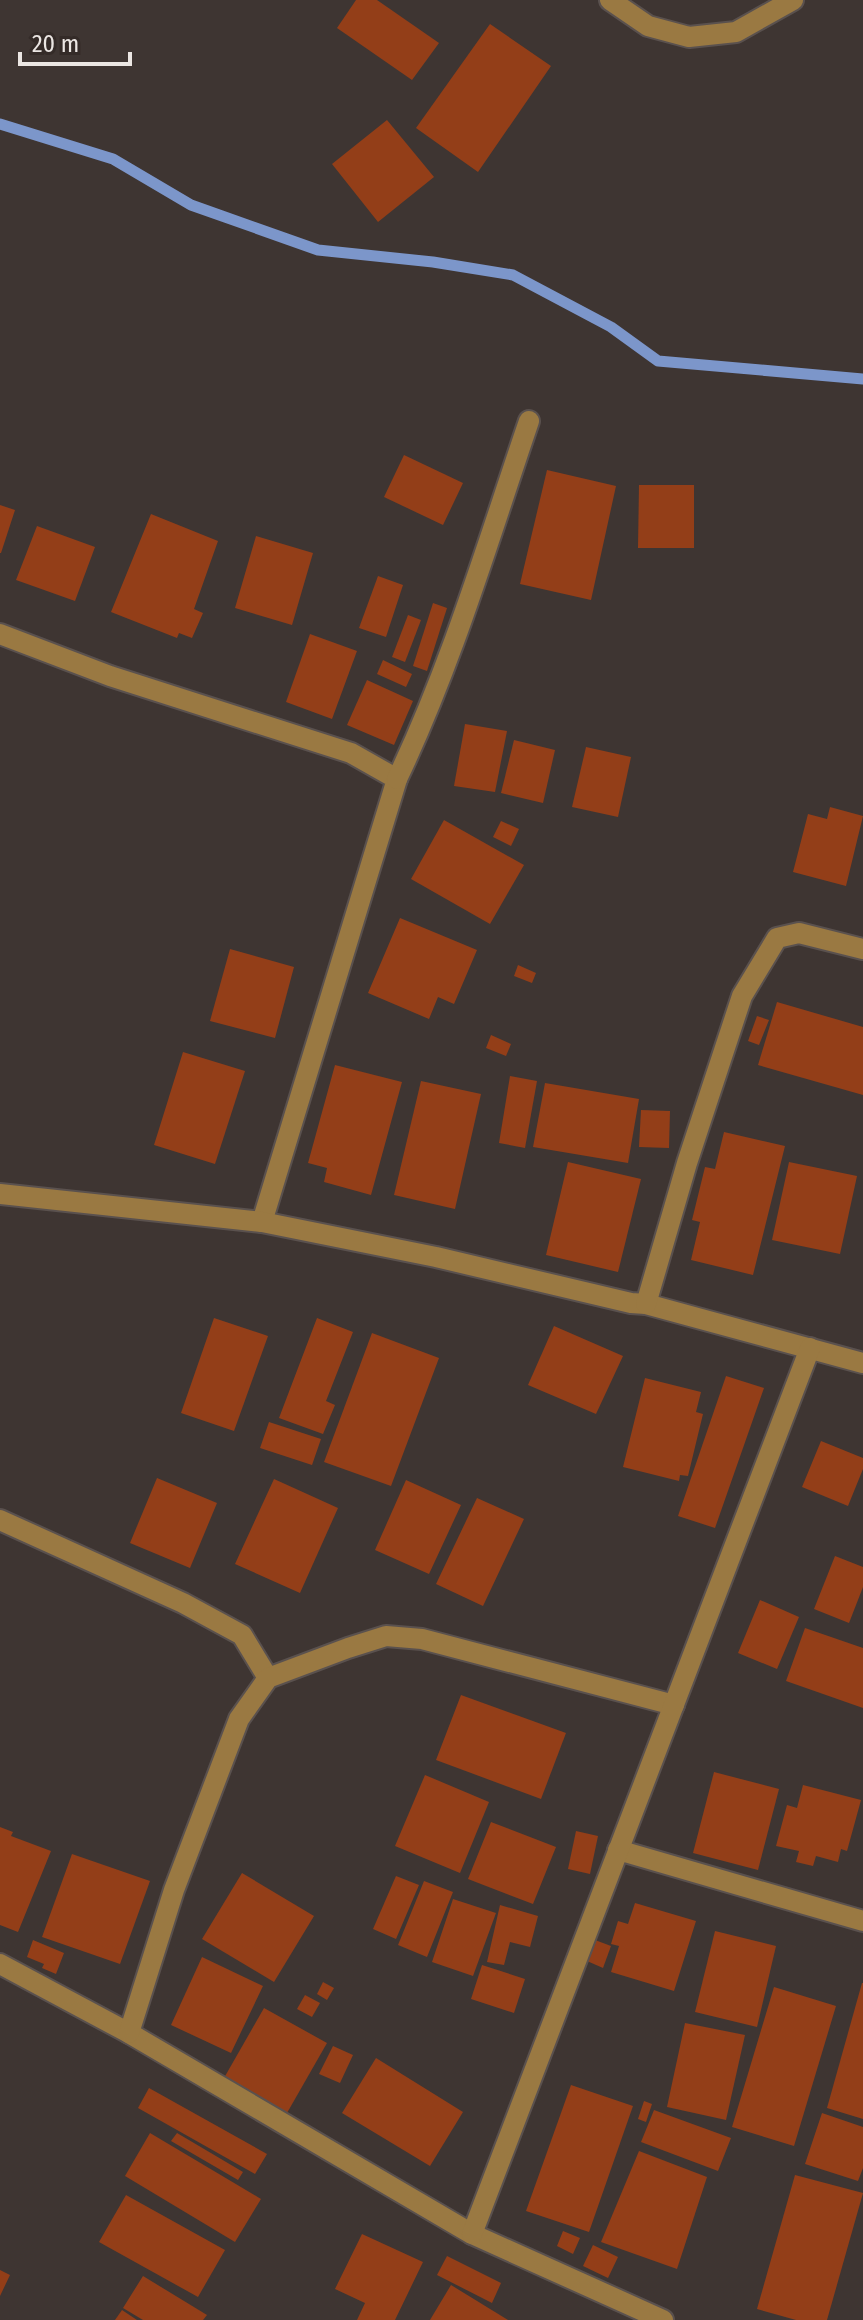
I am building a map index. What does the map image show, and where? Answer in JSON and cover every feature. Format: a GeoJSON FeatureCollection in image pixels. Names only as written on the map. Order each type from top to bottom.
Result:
{"type":"FeatureCollection","features":[{"type":"Feature","properties":{"kind":"street"},"geometry":{"type":"LineString","coordinates":[[610,0],[648,26],[689,37],[736,32],[793,0]]}},
{"type":"Feature","properties":{"kind":"street"},"geometry":{"type":"LineString","coordinates":[[262,1222],[397,779],[423,725],[452,648],[529,421]]}},
{"type":"Feature","properties":{"kind":"street"},"geometry":{"type":"LineString","coordinates":[[0,634],[110,676],[351,753],[397,779]]}},
{"type":"Feature","properties":{"kind":"street"},"geometry":{"type":"LineString","coordinates":[[646,1304],[687,1163],[742,996],[777,938],[799,933],[863,949]]}},
{"type":"Feature","properties":{"kind":"street"},"geometry":{"type":"LineString","coordinates":[[0,1194],[262,1222],[646,1304],[863,1363]]}},
{"type":"Feature","properties":{"kind":"street"},"geometry":{"type":"LineString","coordinates":[[472,2234],[810,1348]]}},
{"type":"Feature","properties":{"kind":"street"},"geometry":{"type":"LineString","coordinates":[[0,1520],[183,1603],[242,1635],[268,1678]]}},
{"type":"Feature","properties":{"kind":"street"},"geometry":{"type":"LineString","coordinates":[[129,2033],[174,1890],[239,1719],[268,1678],[386,1636],[422,1639],[674,1705]]}},
{"type":"Feature","properties":{"kind":"street"},"geometry":{"type":"LineString","coordinates":[[618,1850],[863,1921]]}},
{"type":"Feature","properties":{"kind":"street"},"geometry":{"type":"LineString","coordinates":[[0,1964],[129,2033],[472,2234],[663,2320]]}},
{"type":"Feature","properties":{"kind":"building"},"geometry":{"type":"Polygon","coordinates":[[[356,0],[377,0],[439,43],[412,80],[337,28],[356,0]]]}},
{"type":"Feature","properties":{"kind":"building"},"geometry":{"type":"Polygon","coordinates":[[[490,24],[551,66],[478,172],[416,128],[490,24]]]}},
{"type":"Feature","properties":{"kind":"building"},"geometry":{"type":"Polygon","coordinates":[[[387,120],[434,177],[378,222],[332,164],[387,120]]]}},
{"type":"Feature","properties":{"kind":"building"},"geometry":{"type":"Polygon","coordinates":[[[404,455],[463,483],[443,525],[384,497],[404,455]]]}},
{"type":"Feature","properties":{"kind":"building"},"geometry":{"type":"Polygon","coordinates":[[[547,470],[616,486],[591,600],[520,584],[547,470]]]}},
{"type":"Feature","properties":{"kind":"building"},"geometry":{"type":"Polygon","coordinates":[[[639,485],[694,485],[694,548],[638,548],[639,485]]]}},
{"type":"Feature","properties":{"kind":"building"},"geometry":{"type":"Polygon","coordinates":[[[0,505],[15,510],[1,553],[0,553],[0,505]]]}},
{"type":"Feature","properties":{"kind":"building"},"geometry":{"type":"Polygon","coordinates":[[[151,514],[218,541],[194,609],[203,613],[192,638],[179,633],[177,638],[111,612],[151,514]]]}},
{"type":"Feature","properties":{"kind":"building"},"geometry":{"type":"Polygon","coordinates":[[[37,526],[95,547],[75,601],[16,580],[37,526]]]}},
{"type":"Feature","properties":{"kind":"building"},"geometry":{"type":"Polygon","coordinates":[[[256,536],[313,553],[292,625],[235,608],[256,536]]]}},
{"type":"Feature","properties":{"kind":"building"},"geometry":{"type":"Polygon","coordinates":[[[378,576],[403,585],[386,637],[359,628],[378,576]]]}},
{"type":"Feature","properties":{"kind":"building"},"geometry":{"type":"Polygon","coordinates":[[[433,603],[447,608],[427,671],[413,666],[433,603]]]}},
{"type":"Feature","properties":{"kind":"building"},"geometry":{"type":"Polygon","coordinates":[[[408,615],[421,620],[405,662],[392,657],[408,615]]]}},
{"type":"Feature","properties":{"kind":"building"},"geometry":{"type":"Polygon","coordinates":[[[310,634],[357,651],[332,719],[286,702],[310,634]]]}},
{"type":"Feature","properties":{"kind":"building"},"geometry":{"type":"Polygon","coordinates":[[[383,660],[412,674],[406,687],[377,674],[383,660]]]}},
{"type":"Feature","properties":{"kind":"building"},"geometry":{"type":"Polygon","coordinates":[[[367,680],[413,701],[394,745],[347,725],[367,680]]]}},
{"type":"Feature","properties":{"kind":"building"},"geometry":{"type":"Polygon","coordinates":[[[465,724],[507,731],[495,792],[454,786],[465,724]]]}},
{"type":"Feature","properties":{"kind":"building"},"geometry":{"type":"Polygon","coordinates":[[[514,740],[555,750],[543,803],[501,793],[514,740]]]}},
{"type":"Feature","properties":{"kind":"building"},"geometry":{"type":"Polygon","coordinates":[[[586,747],[631,757],[618,817],[572,807],[586,747]]]}},
{"type":"Feature","properties":{"kind":"building"},"geometry":{"type":"Polygon","coordinates":[[[830,807],[863,816],[846,886],[793,872],[808,814],[827,819],[830,807]]]}},
{"type":"Feature","properties":{"kind":"building"},"geometry":{"type":"Polygon","coordinates":[[[444,820],[524,865],[490,924],[411,879],[444,820]]]}},
{"type":"Feature","properties":{"kind":"building"},"geometry":{"type":"Polygon","coordinates":[[[501,821],[519,829],[511,846],[493,837],[501,821]]]}},
{"type":"Feature","properties":{"kind":"building"},"geometry":{"type":"Polygon","coordinates":[[[400,918],[477,950],[454,1004],[438,997],[429,1019],[368,993],[400,918]]]}},
{"type":"Feature","properties":{"kind":"building"},"geometry":{"type":"Polygon","coordinates":[[[230,949],[294,967],[275,1038],[210,1021],[230,949]]]}},
{"type":"Feature","properties":{"kind":"building"},"geometry":{"type":"Polygon","coordinates":[[[518,965],[536,973],[532,983],[514,976],[518,965]]]}},
{"type":"Feature","properties":{"kind":"building"},"geometry":{"type":"Polygon","coordinates":[[[777,1002],[863,1027],[863,1095],[758,1065],[777,1002]]]}},
{"type":"Feature","properties":{"kind":"building"},"geometry":{"type":"Polygon","coordinates":[[[757,1016],[769,1020],[759,1045],[748,1041],[757,1016]]]}},
{"type":"Feature","properties":{"kind":"building"},"geometry":{"type":"Polygon","coordinates":[[[491,1035],[511,1044],[506,1056],[486,1048],[491,1035]]]}},
{"type":"Feature","properties":{"kind":"building"},"geometry":{"type":"Polygon","coordinates":[[[183,1052],[245,1071],[215,1164],[154,1145],[183,1052]]]}},
{"type":"Feature","properties":{"kind":"building"},"geometry":{"type":"Polygon","coordinates":[[[335,1065],[402,1082],[371,1195],[324,1182],[327,1168],[308,1163],[335,1065]]]}},
{"type":"Feature","properties":{"kind":"building"},"geometry":{"type":"Polygon","coordinates":[[[510,1076],[537,1081],[525,1148],[499,1143],[510,1076]]]}},
{"type":"Feature","properties":{"kind":"building"},"geometry":{"type":"Polygon","coordinates":[[[421,1081],[481,1094],[455,1209],[394,1195],[421,1081]]]}},
{"type":"Feature","properties":{"kind":"building"},"geometry":{"type":"Polygon","coordinates":[[[545,1083],[639,1099],[628,1163],[533,1147],[545,1083]]]}},
{"type":"Feature","properties":{"kind":"building"},"geometry":{"type":"Polygon","coordinates":[[[641,1110],[670,1111],[669,1148],[639,1147],[641,1110]]]}},
{"type":"Feature","properties":{"kind":"building"},"geometry":{"type":"Polygon","coordinates":[[[724,1132],[785,1146],[753,1275],[691,1260],[700,1222],[692,1220],[705,1167],[715,1169],[724,1132]]]}},
{"type":"Feature","properties":{"kind":"building"},"geometry":{"type":"Polygon","coordinates":[[[568,1162],[641,1179],[618,1272],[546,1255],[568,1162]]]}},
{"type":"Feature","properties":{"kind":"building"},"geometry":{"type":"Polygon","coordinates":[[[789,1162],[857,1176],[840,1254],[772,1240],[789,1162]]]}},
{"type":"Feature","properties":{"kind":"building"},"geometry":{"type":"Polygon","coordinates":[[[214,1318],[268,1336],[234,1431],[181,1413],[214,1318]]]}},
{"type":"Feature","properties":{"kind":"building"},"geometry":{"type":"Polygon","coordinates":[[[317,1318],[353,1332],[326,1401],[335,1405],[323,1434],[279,1418],[317,1318]]]}},
{"type":"Feature","properties":{"kind":"building"},"geometry":{"type":"Polygon","coordinates":[[[554,1326],[623,1356],[596,1414],[528,1385],[554,1326]]]}},
{"type":"Feature","properties":{"kind":"building"},"geometry":{"type":"Polygon","coordinates":[[[372,1333],[439,1358],[391,1486],[324,1462],[372,1333]]]}},
{"type":"Feature","properties":{"kind":"building"},"geometry":{"type":"Polygon","coordinates":[[[726,1376],[764,1388],[715,1528],[678,1516],[726,1376]]]}},
{"type":"Feature","properties":{"kind":"building"},"geometry":{"type":"Polygon","coordinates":[[[645,1378],[701,1392],[696,1412],[703,1414],[688,1476],[680,1475],[679,1481],[623,1467],[645,1378]]]}},
{"type":"Feature","properties":{"kind":"building"},"geometry":{"type":"Polygon","coordinates":[[[269,1422],[321,1439],[312,1465],[260,1448],[269,1422]]]}},
{"type":"Feature","properties":{"kind":"building"},"geometry":{"type":"Polygon","coordinates":[[[821,1441],[863,1458],[863,1469],[848,1506],[802,1487],[821,1441]]]}},
{"type":"Feature","properties":{"kind":"building"},"geometry":{"type":"Polygon","coordinates":[[[157,1478],[217,1503],[190,1568],[130,1543],[157,1478]]]}},
{"type":"Feature","properties":{"kind":"building"},"geometry":{"type":"Polygon","coordinates":[[[274,1479],[338,1508],[300,1593],[235,1564],[274,1479]]]}},
{"type":"Feature","properties":{"kind":"building"},"geometry":{"type":"Polygon","coordinates":[[[406,1480],[461,1505],[429,1574],[375,1550],[406,1480]]]}},
{"type":"Feature","properties":{"kind":"building"},"geometry":{"type":"Polygon","coordinates":[[[477,1498],[524,1519],[483,1606],[436,1584],[477,1498]]]}},
{"type":"Feature","properties":{"kind":"building"},"geometry":{"type":"Polygon","coordinates":[[[835,1556],[863,1567],[863,1587],[849,1623],[814,1609],[835,1556]]]}},
{"type":"Feature","properties":{"kind":"building"},"geometry":{"type":"Polygon","coordinates":[[[760,1600],[799,1617],[777,1669],[738,1653],[760,1600]]]}},
{"type":"Feature","properties":{"kind":"building"},"geometry":{"type":"Polygon","coordinates":[[[805,1628],[863,1648],[863,1708],[786,1681],[805,1628]]]}},
{"type":"Feature","properties":{"kind":"building"},"geometry":{"type":"Polygon","coordinates":[[[461,1695],[566,1733],[541,1799],[436,1760],[461,1695]]]}},
{"type":"Feature","properties":{"kind":"building"},"geometry":{"type":"Polygon","coordinates":[[[714,1772],[779,1789],[758,1870],[693,1853],[714,1772]]]}},
{"type":"Feature","properties":{"kind":"building"},"geometry":{"type":"Polygon","coordinates":[[[425,1775],[489,1802],[460,1873],[395,1846],[425,1775]]]}},
{"type":"Feature","properties":{"kind":"building"},"geometry":{"type":"Polygon","coordinates":[[[803,1785],[861,1800],[847,1851],[841,1849],[838,1862],[816,1856],[813,1866],[796,1862],[799,1851],[776,1846],[787,1805],[797,1808],[803,1785]]]}},
{"type":"Feature","properties":{"kind":"building"},"geometry":{"type":"Polygon","coordinates":[[[491,1822],[556,1847],[533,1904],[468,1879],[491,1822]]]}},
{"type":"Feature","properties":{"kind":"building"},"geometry":{"type":"Polygon","coordinates":[[[0,1827],[13,1832],[11,1836],[51,1851],[18,1932],[0,1925],[0,1827]]]}},
{"type":"Feature","properties":{"kind":"building"},"geometry":{"type":"Polygon","coordinates":[[[576,1831],[598,1836],[590,1874],[568,1869],[576,1831]]]}},
{"type":"Feature","properties":{"kind":"building"},"geometry":{"type":"Polygon","coordinates":[[[72,1854],[150,1881],[120,1964],[42,1937],[72,1854]]]}},
{"type":"Feature","properties":{"kind":"building"},"geometry":{"type":"Polygon","coordinates":[[[242,1873],[314,1916],[274,1982],[202,1939],[242,1873]]]}},
{"type":"Feature","properties":{"kind":"building"},"geometry":{"type":"Polygon","coordinates":[[[396,1876],[419,1885],[396,1939],[373,1929],[396,1876]]]}},
{"type":"Feature","properties":{"kind":"building"},"geometry":{"type":"Polygon","coordinates":[[[424,1881],[453,1892],[427,1957],[398,1945],[424,1881]]]}},
{"type":"Feature","properties":{"kind":"building"},"geometry":{"type":"Polygon","coordinates":[[[453,1899],[496,1913],[473,1976],[432,1962],[453,1899]]]}},
{"type":"Feature","properties":{"kind":"building"},"geometry":{"type":"Polygon","coordinates":[[[635,1903],[696,1921],[674,1991],[611,1972],[619,1946],[611,1944],[618,1921],[628,1924],[635,1903]]]}},
{"type":"Feature","properties":{"kind":"building"},"geometry":{"type":"Polygon","coordinates":[[[500,1905],[538,1916],[530,1947],[510,1942],[504,1965],[487,1962],[500,1905]]]}},
{"type":"Feature","properties":{"kind":"building"},"geometry":{"type":"Polygon","coordinates":[[[715,1931],[776,1946],[757,2027],[695,2012],[715,1931]]]}},
{"type":"Feature","properties":{"kind":"building"},"geometry":{"type":"Polygon","coordinates":[[[33,1940],[64,1953],[56,1974],[42,1968],[44,1964],[27,1957],[33,1940]]]}},
{"type":"Feature","properties":{"kind":"building"},"geometry":{"type":"Polygon","coordinates":[[[595,1940],[611,1946],[603,1968],[587,1961],[595,1940]]]}},
{"type":"Feature","properties":{"kind":"building"},"geometry":{"type":"Polygon","coordinates":[[[202,1957],[263,1986],[231,2053],[171,2025],[202,1957]]]}},
{"type":"Feature","properties":{"kind":"building"},"geometry":{"type":"Polygon","coordinates":[[[482,1965],[525,1979],[514,2013],[471,1999],[482,1965]]]}},
{"type":"Feature","properties":{"kind":"building"},"geometry":{"type":"Polygon","coordinates":[[[323,1982],[334,1988],[327,2000],[317,1994],[323,1982]]]}},
{"type":"Feature","properties":{"kind":"building"},"geometry":{"type":"Polygon","coordinates":[[[863,1983],[863,2119],[827,2108],[863,1983]]]}},
{"type":"Feature","properties":{"kind":"building"},"geometry":{"type":"Polygon","coordinates":[[[774,1987],[836,2006],[794,2146],[732,2127],[774,1987]]]}},
{"type":"Feature","properties":{"kind":"building"},"geometry":{"type":"Polygon","coordinates":[[[305,1995],[320,2003],[312,2017],[297,2009],[305,1995]]]}},
{"type":"Feature","properties":{"kind":"building"},"geometry":{"type":"Polygon","coordinates":[[[264,2008],[327,2043],[287,2113],[224,2078],[264,2008]]]}},
{"type":"Feature","properties":{"kind":"building"},"geometry":{"type":"Polygon","coordinates":[[[685,2023],[745,2035],[726,2120],[667,2107],[685,2023]]]}},
{"type":"Feature","properties":{"kind":"building"},"geometry":{"type":"Polygon","coordinates":[[[333,2046],[353,2055],[340,2083],[319,2074],[333,2046]]]}},
{"type":"Feature","properties":{"kind":"building"},"geometry":{"type":"Polygon","coordinates":[[[376,2058],[463,2112],[430,2166],[342,2113],[376,2058]]]}},
{"type":"Feature","properties":{"kind":"building"},"geometry":{"type":"Polygon","coordinates":[[[571,2085],[633,2106],[589,2232],[526,2211],[571,2085]]]}},
{"type":"Feature","properties":{"kind":"building"},"geometry":{"type":"Polygon","coordinates":[[[149,2088],[267,2154],[255,2174],[138,2108],[149,2088]]]}},
{"type":"Feature","properties":{"kind":"building"},"geometry":{"type":"Polygon","coordinates":[[[644,2101],[652,2104],[646,2122],[638,2119],[644,2101]]]}},
{"type":"Feature","properties":{"kind":"building"},"geometry":{"type":"Polygon","coordinates":[[[654,2110],[731,2138],[718,2171],[641,2142],[654,2110]]]}},
{"type":"Feature","properties":{"kind":"building"},"geometry":{"type":"Polygon","coordinates":[[[822,2113],[863,2127],[863,2168],[858,2181],[805,2164],[822,2113]]]}},
{"type":"Feature","properties":{"kind":"building"},"geometry":{"type":"Polygon","coordinates":[[[150,2133],[261,2199],[235,2242],[125,2176],[150,2133]]]}},
{"type":"Feature","properties":{"kind":"building"},"geometry":{"type":"Polygon","coordinates":[[[177,2133],[243,2172],[238,2180],[171,2141],[177,2133]]]}},
{"type":"Feature","properties":{"kind":"building"},"geometry":{"type":"Polygon","coordinates":[[[639,2151],[707,2177],[677,2269],[601,2242],[639,2151]]]}},
{"type":"Feature","properties":{"kind":"building"},"geometry":{"type":"Polygon","coordinates":[[[795,2175],[863,2193],[827,2320],[796,2320],[757,2309],[795,2175]]]}},
{"type":"Feature","properties":{"kind":"building"},"geometry":{"type":"Polygon","coordinates":[[[126,2195],[225,2250],[198,2297],[99,2242],[126,2195]]]}},
{"type":"Feature","properties":{"kind":"building"},"geometry":{"type":"Polygon","coordinates":[[[563,2231],[580,2238],[573,2254],[557,2246],[563,2231]]]}},
{"type":"Feature","properties":{"kind":"building"},"geometry":{"type":"Polygon","coordinates":[[[362,2234],[423,2262],[395,2320],[357,2320],[365,2303],[335,2289],[362,2234]]]}},
{"type":"Feature","properties":{"kind":"building"},"geometry":{"type":"Polygon","coordinates":[[[593,2245],[618,2257],[608,2278],[583,2266],[593,2245]]]}},
{"type":"Feature","properties":{"kind":"building"},"geometry":{"type":"Polygon","coordinates":[[[447,2256],[501,2283],[492,2303],[437,2275],[447,2256]]]}},
{"type":"Feature","properties":{"kind":"building"},"geometry":{"type":"Polygon","coordinates":[[[0,2270],[10,2275],[0,2296],[0,2270]]]}},
{"type":"Feature","properties":{"kind":"building"},"geometry":{"type":"Polygon","coordinates":[[[143,2276],[207,2315],[203,2320],[143,2320],[123,2308],[143,2276]]]}},
{"type":"Feature","properties":{"kind":"building"},"geometry":{"type":"Polygon","coordinates":[[[451,2285],[508,2320],[430,2320],[451,2285]]]}},
{"type":"Feature","properties":{"kind":"building"},"geometry":{"type":"Polygon","coordinates":[[[122,2310],[137,2320],[115,2320],[122,2310]]]}},
{"type":"Feature","properties":{"kind":"waterway"},"geometry":{"type":"LineString","coordinates":[[0,124],[113,159],[191,205],[318,250],[433,262],[513,275],[611,327],[658,361],[863,379]]}}]}
